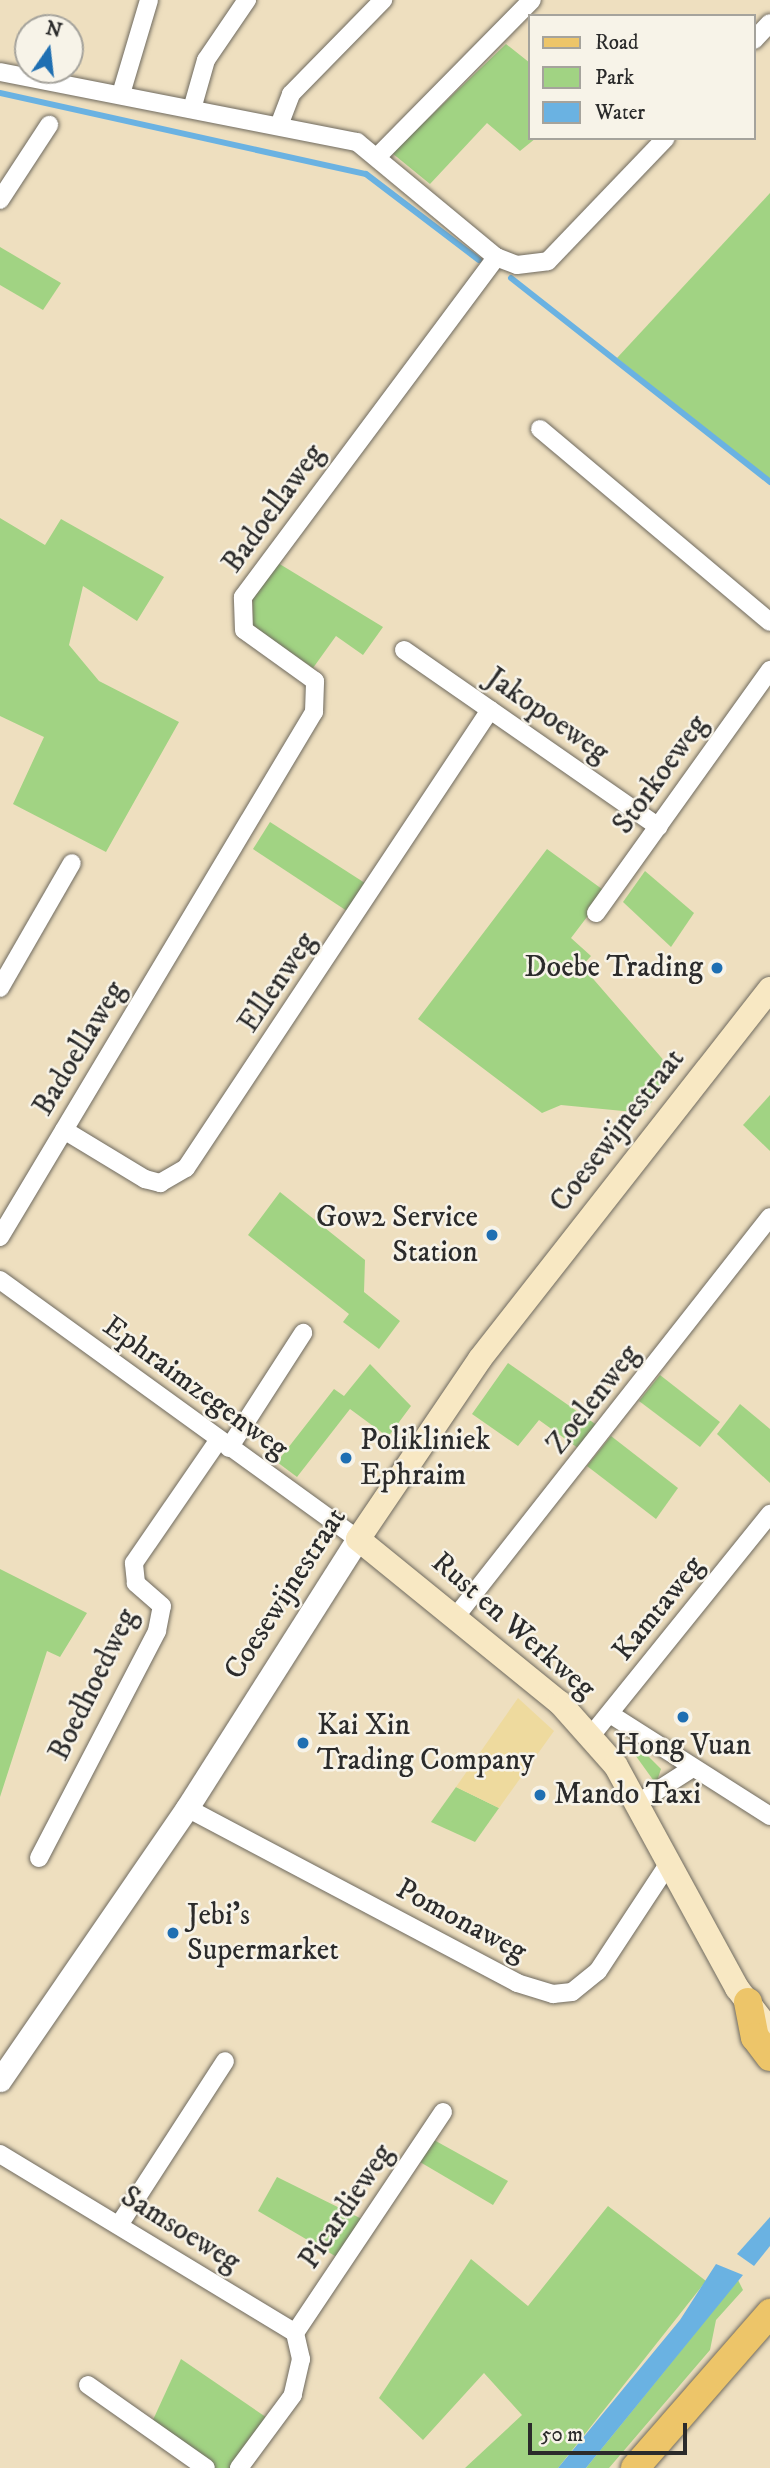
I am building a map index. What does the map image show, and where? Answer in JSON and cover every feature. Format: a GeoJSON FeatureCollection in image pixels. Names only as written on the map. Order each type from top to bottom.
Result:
{"type":"FeatureCollection","features":[{"type":"Feature","properties":{"kind":"main road","name":"Coesewijnestraat"},"geometry":{"type":"LineString","coordinates":[[358,1539],[480,1359],[767,998]]}},
{"type":"Feature","properties":{"kind":"main road","name":"Rust en Werkweg"},"geometry":{"type":"LineString","coordinates":[[358,1539],[457,1615],[560,1703],[590,1737],[638,1803],[667,1866],[748,2002],[768,2027]]}},
{"type":"Feature","properties":{"kind":"main road"},"geometry":{"type":"LineString","coordinates":[[748,2002],[755,2036],[770,2057]]}},
{"type":"Feature","properties":{"kind":"main road"},"geometry":{"type":"LineString","coordinates":[[745,2342],[770,2290]]}},
{"type":"Feature","properties":{"kind":"main road"},"geometry":{"type":"LineString","coordinates":[[635,2468],[768,2316]]}},
{"type":"Feature","properties":{"kind":"street"},"geometry":{"type":"LineString","coordinates":[[121,94],[149,0]]}},
{"type":"Feature","properties":{"kind":"street"},"geometry":{"type":"LineString","coordinates":[[192,109],[206,60],[247,0]]}},
{"type":"Feature","properties":{"kind":"street"},"geometry":{"type":"LineString","coordinates":[[280,122],[291,94],[383,0]]}},
{"type":"Feature","properties":{"kind":"street"},"geometry":{"type":"LineString","coordinates":[[378,156],[532,0]]}},
{"type":"Feature","properties":{"kind":"street"},"geometry":{"type":"LineString","coordinates":[[756,38],[770,23]]}},
{"type":"Feature","properties":{"kind":"street"},"geometry":{"type":"LineString","coordinates":[[0,72],[192,109],[280,122],[357,142],[378,156],[496,257],[517,265],[548,261],[664,140]]}},
{"type":"Feature","properties":{"kind":"street"},"geometry":{"type":"LineString","coordinates":[[0,200],[49,125]]}},
{"type":"Feature","properties":{"kind":"street","name":"Badoellaweg"},"geometry":{"type":"LineString","coordinates":[[0,1237],[314,712],[315,681],[244,630],[243,597],[496,257]]}},
{"type":"Feature","properties":{"kind":"street"},"geometry":{"type":"LineString","coordinates":[[540,429],[770,622]]}},
{"type":"Feature","properties":{"kind":"street","name":"Jakopoeweg"},"geometry":{"type":"LineString","coordinates":[[404,650],[659,827]]}},
{"type":"Feature","properties":{"kind":"street","name":"Storkoeweg"},"geometry":{"type":"LineString","coordinates":[[596,913],[770,670]]}},
{"type":"Feature","properties":{"kind":"street","name":"Ellenweg"},"geometry":{"type":"LineString","coordinates":[[64,1130],[145,1179],[160,1183],[186,1168],[490,710]]}},
{"type":"Feature","properties":{"kind":"street"},"geometry":{"type":"LineString","coordinates":[[0,988],[72,863]]}},
{"type":"Feature","properties":{"kind":"street","name":"Zoelenweg"},"geometry":{"type":"LineString","coordinates":[[457,1615],[770,1217]]}},
{"type":"Feature","properties":{"kind":"street","name":"Ephraimzegenweg"},"geometry":{"type":"LineString","coordinates":[[0,1280],[223,1444],[358,1539]]}},
{"type":"Feature","properties":{"kind":"street"},"geometry":{"type":"LineString","coordinates":[[223,1444],[303,1333]]}},
{"type":"Feature","properties":{"kind":"street","name":"Boedhoedweg"},"geometry":{"type":"LineString","coordinates":[[38,1858],[158,1631],[162,1606],[136,1583],[134,1563],[223,1444]]}},
{"type":"Feature","properties":{"kind":"street","name":"Kamtaweg"},"geometry":{"type":"LineString","coordinates":[[590,1737],[770,1514]]}},
{"type":"Feature","properties":{"kind":"street","name":"Coesewijnestraat"},"geometry":{"type":"LineString","coordinates":[[0,2080],[187,1808],[358,1539]]}},
{"type":"Feature","properties":{"kind":"street"},"geometry":{"type":"LineString","coordinates":[[610,1714],[691,1769],[770,1815]]}},
{"type":"Feature","properties":{"kind":"street"},"geometry":{"type":"LineString","coordinates":[[638,1803],[691,1769]]}},
{"type":"Feature","properties":{"kind":"street","name":"Pomonaweg"},"geometry":{"type":"LineString","coordinates":[[187,1808],[517,1983],[553,1994],[572,1992],[598,1971],[667,1866]]}},
{"type":"Feature","properties":{"kind":"street"},"geometry":{"type":"LineString","coordinates":[[119,2225],[225,2060]]}},
{"type":"Feature","properties":{"kind":"street","name":"Picardieweg"},"geometry":{"type":"LineString","coordinates":[[295,2333],[443,2112]]}},
{"type":"Feature","properties":{"kind":"street","name":"Samsoeweg"},"geometry":{"type":"LineString","coordinates":[[0,2154],[295,2333]]}},
{"type":"Feature","properties":{"kind":"street"},"geometry":{"type":"LineString","coordinates":[[239,2468],[293,2395],[299,2373],[295,2333]]}},
{"type":"Feature","properties":{"kind":"street"},"geometry":{"type":"LineString","coordinates":[[88,2385],[206,2468]]}},
{"type":"Feature","properties":{"kind":"green space"},"geometry":{"type":"Polygon","coordinates":[[[506,44],[528,61],[528,140],[534,140],[520,151],[487,123],[430,184],[392,153],[506,44]]]}},
{"type":"Feature","properties":{"kind":"green space"},"geometry":{"type":"Polygon","coordinates":[[[770,193],[770,482],[617,358],[770,193]]]}},
{"type":"Feature","properties":{"kind":"green space"},"geometry":{"type":"Polygon","coordinates":[[[0,247],[61,283],[43,310],[0,285],[0,247]]]}},
{"type":"Feature","properties":{"kind":"green space"},"geometry":{"type":"Polygon","coordinates":[[[0,518],[45,545],[61,519],[164,577],[137,621],[83,586],[69,645],[99,681],[179,722],[106,852],[13,804],[44,737],[0,716],[0,518]]]}},
{"type":"Feature","properties":{"kind":"green space"},"geometry":{"type":"Polygon","coordinates":[[[278,563],[383,627],[363,655],[336,636],[313,668],[253,626],[253,597],[278,563]]]}},
{"type":"Feature","properties":{"kind":"green space"},"geometry":{"type":"Polygon","coordinates":[[[270,822],[368,885],[350,913],[253,849],[270,822]]]}},
{"type":"Feature","properties":{"kind":"green space"},"geometry":{"type":"Polygon","coordinates":[[[547,849],[606,892],[571,938],[591,956],[582,966],[673,1071],[644,1113],[561,1105],[542,1113],[418,1019],[547,849]]]}},
{"type":"Feature","properties":{"kind":"green space"},"geometry":{"type":"Polygon","coordinates":[[[645,871],[694,913],[671,947],[623,902],[645,871]]]}},
{"type":"Feature","properties":{"kind":"green space"},"geometry":{"type":"Polygon","coordinates":[[[770,1095],[770,1151],[743,1125],[770,1095]]]}},
{"type":"Feature","properties":{"kind":"green space"},"geometry":{"type":"Polygon","coordinates":[[[280,1192],[365,1260],[364,1292],[400,1321],[379,1349],[343,1322],[349,1314],[248,1235],[280,1192]]]}},
{"type":"Feature","properties":{"kind":"green space"},"geometry":{"type":"Polygon","coordinates":[[[508,1363],[601,1428],[582,1451],[539,1420],[518,1446],[472,1414],[508,1363]]]}},
{"type":"Feature","properties":{"kind":"green space"},"geometry":{"type":"Polygon","coordinates":[[[370,1364],[411,1406],[388,1437],[350,1409],[297,1477],[277,1462],[334,1389],[344,1396],[370,1364]]]}},
{"type":"Feature","properties":{"kind":"green space"},"geometry":{"type":"Polygon","coordinates":[[[660,1375],[720,1422],[700,1447],[639,1401],[660,1375]]]}},
{"type":"Feature","properties":{"kind":"green space"},"geometry":{"type":"Polygon","coordinates":[[[740,1404],[770,1429],[770,1483],[717,1434],[740,1404]]]}},
{"type":"Feature","properties":{"kind":"green space"},"geometry":{"type":"Polygon","coordinates":[[[611,1436],[678,1488],[656,1519],[587,1466],[611,1436]]]}},
{"type":"Feature","properties":{"kind":"green space"},"geometry":{"type":"Polygon","coordinates":[[[0,1569],[87,1613],[60,1657],[47,1651],[0,1797],[0,1569]]]}},
{"type":"Feature","properties":{"kind":"green space"},"geometry":{"type":"Polygon","coordinates":[[[638,1746],[661,1769],[656,1784],[633,1752],[638,1746]]]}},
{"type":"Feature","properties":{"kind":"green space"},"geometry":{"type":"Polygon","coordinates":[[[456,1787],[499,1808],[475,1842],[431,1822],[456,1787]]]}},
{"type":"Feature","properties":{"kind":"green space"},"geometry":{"type":"Polygon","coordinates":[[[434,2140],[508,2181],[493,2205],[420,2162],[434,2140]]]}},
{"type":"Feature","properties":{"kind":"green space"},"geometry":{"type":"Polygon","coordinates":[[[277,2177],[370,2223],[347,2263],[258,2211],[277,2177]]]}},
{"type":"Feature","properties":{"kind":"green space"},"geometry":{"type":"Polygon","coordinates":[[[608,2206],[706,2281],[558,2468],[465,2468],[522,2415],[484,2373],[423,2440],[379,2398],[471,2259],[528,2306],[608,2206]]]}},
{"type":"Feature","properties":{"kind":"green space"},"geometry":{"type":"Polygon","coordinates":[[[738,2280],[743,2290],[716,2320],[710,2350],[609,2468],[586,2468],[738,2280]]]}},
{"type":"Feature","properties":{"kind":"green space"},"geometry":{"type":"Polygon","coordinates":[[[181,2359],[276,2424],[246,2468],[214,2468],[152,2422],[181,2359]]]}},
{"type":"Feature","properties":{"kind":"sand"},"geometry":{"type":"Polygon","coordinates":[[[518,1698],[554,1731],[499,1808],[456,1787],[518,1698]]]}},
{"type":"Feature","properties":{"kind":"water"},"geometry":{"type":"Polygon","coordinates":[[[770,2217],[770,2246],[754,2266],[737,2254],[770,2217]]]}},
{"type":"Feature","properties":{"kind":"water"},"geometry":{"type":"Polygon","coordinates":[[[716,2264],[743,2275],[586,2468],[558,2468],[680,2320],[716,2264]]]}},
{"type":"Feature","properties":{"kind":"waterway"},"geometry":{"type":"LineString","coordinates":[[0,93],[366,174],[479,260]]}},
{"type":"Feature","properties":{"kind":"waterway"},"geometry":{"type":"LineString","coordinates":[[511,278],[770,482]]}},
{"type":"Feature","properties":{"kind":"place","name":"Doebe Trading"},"geometry":{"type":"Point","coordinates":[717,968]}},
{"type":"Feature","properties":{"kind":"place","name":"Gow2 Service Station"},"geometry":{"type":"Point","coordinates":[492,1235]}},
{"type":"Feature","properties":{"kind":"place","name":"Polikliniek Ephraim"},"geometry":{"type":"Point","coordinates":[346,1458]}},
{"type":"Feature","properties":{"kind":"place","name":"Hong Vuan"},"geometry":{"type":"Point","coordinates":[683,1717]}},
{"type":"Feature","properties":{"kind":"place","name":"Kai Xin Trading Company"},"geometry":{"type":"Point","coordinates":[303,1743]}},
{"type":"Feature","properties":{"kind":"place","name":"Mando Taxi"},"geometry":{"type":"Point","coordinates":[540,1795]}},
{"type":"Feature","properties":{"kind":"place","name":"Jebi's Supermarket"},"geometry":{"type":"Point","coordinates":[173,1933]}}]}
